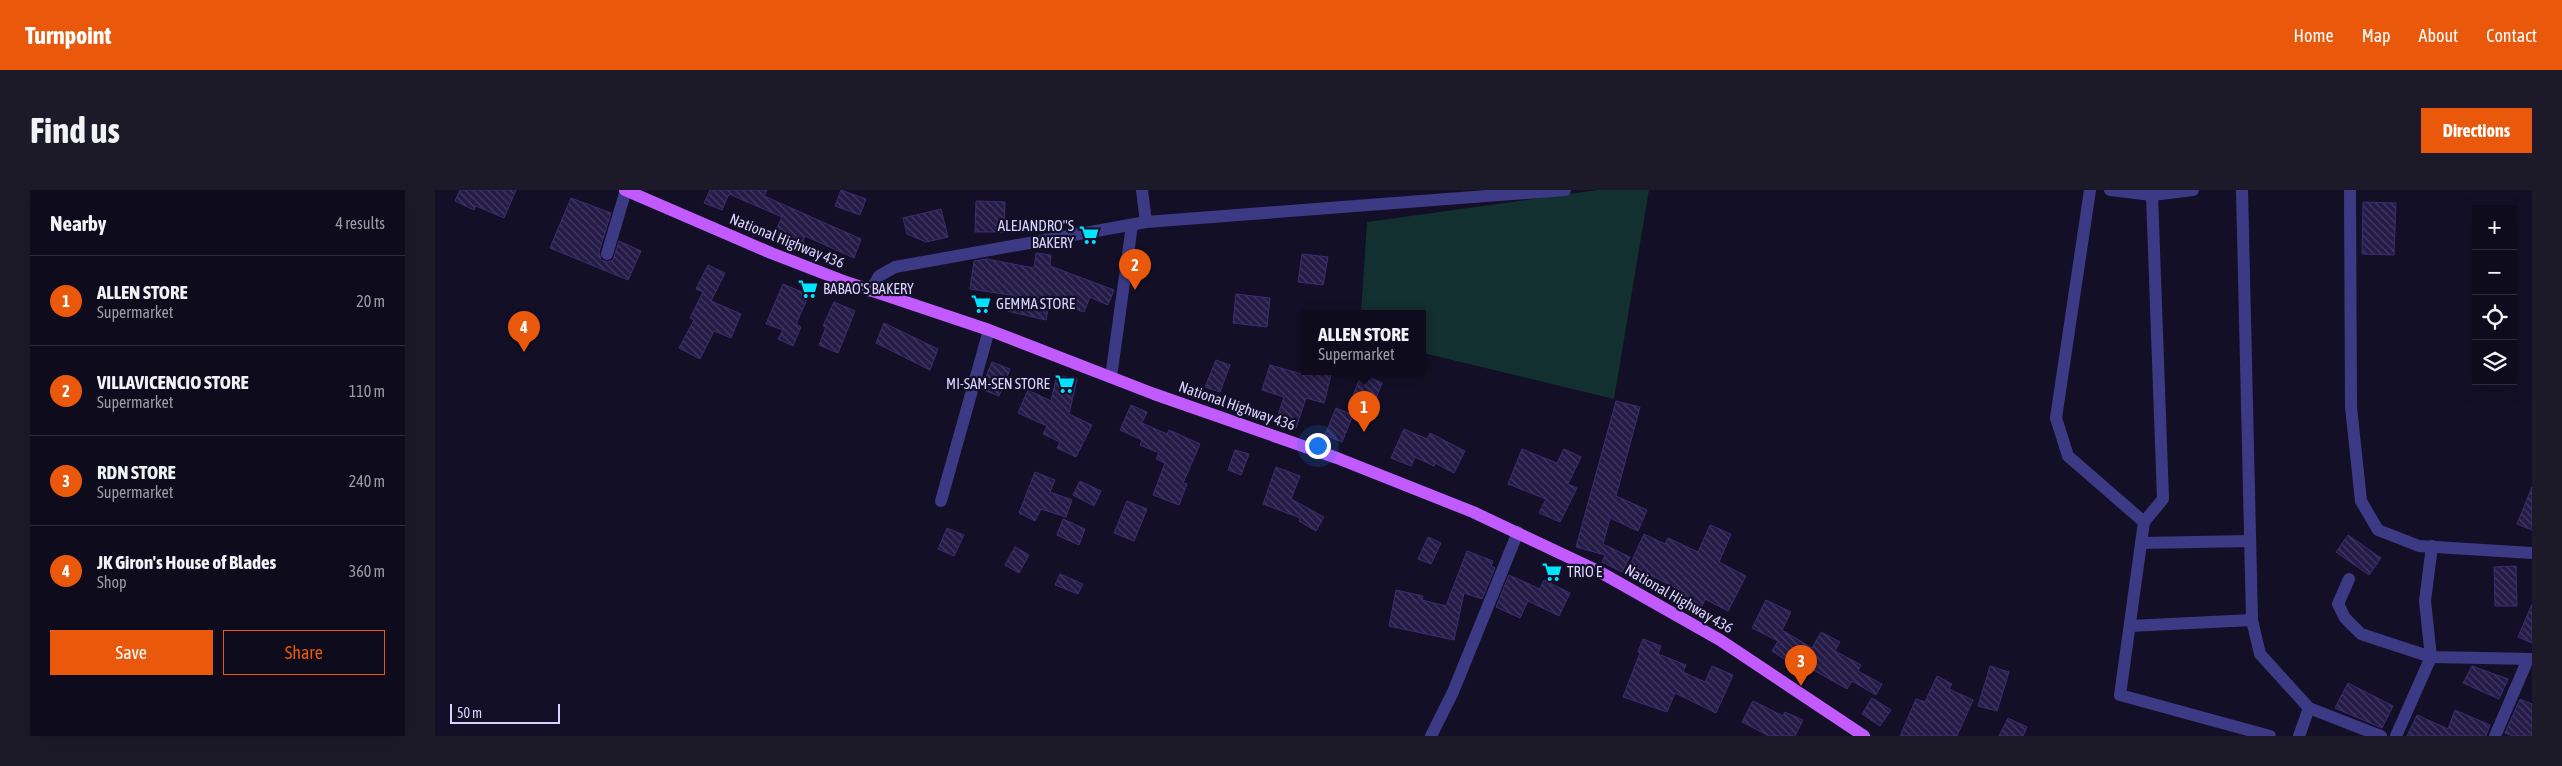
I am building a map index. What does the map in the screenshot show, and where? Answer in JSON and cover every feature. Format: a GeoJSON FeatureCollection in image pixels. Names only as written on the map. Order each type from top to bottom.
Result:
{"type":"FeatureCollection","features":[{"type":"Feature","properties":{"kind":"main road","name":"National Highway 436"},"geometry":{"type":"LineString","coordinates":[[626,190],[771,253],[870,291],[989,330],[1111,377],[1354,465],[1473,512],[1600,572],[1720,640],[1864,736]]}},
{"type":"Feature","properties":{"kind":"street"},"geometry":{"type":"LineString","coordinates":[[607,254],[626,190]]}},
{"type":"Feature","properties":{"kind":"street"},"geometry":{"type":"LineString","coordinates":[[1142,190],[1145,222]]}},
{"type":"Feature","properties":{"kind":"street"},"geometry":{"type":"LineString","coordinates":[[870,291],[879,276],[895,267],[1145,222],[1452,195],[1559,190]]}},
{"type":"Feature","properties":{"kind":"street"},"geometry":{"type":"LineString","coordinates":[[2090,190],[2056,418],[2068,456],[2143,522]]}},
{"type":"Feature","properties":{"kind":"street"},"geometry":{"type":"LineString","coordinates":[[2110,190],[2152,195],[2193,190]]}},
{"type":"Feature","properties":{"kind":"street"},"geometry":{"type":"LineString","coordinates":[[2242,190],[2252,620],[2260,654],[2309,708],[2381,736]]}},
{"type":"Feature","properties":{"kind":"street"},"geometry":{"type":"LineString","coordinates":[[2351,190],[2351,407],[2361,501],[2377,530],[2419,546],[2532,553]]}},
{"type":"Feature","properties":{"kind":"street"},"geometry":{"type":"LineString","coordinates":[[2152,195],[2163,499],[2143,522],[2120,695],[2270,736]]}},
{"type":"Feature","properties":{"kind":"street"},"geometry":{"type":"LineString","coordinates":[[1111,377],[1131,225]]}},
{"type":"Feature","properties":{"kind":"street"},"geometry":{"type":"LineString","coordinates":[[941,501],[989,330]]}},
{"type":"Feature","properties":{"kind":"street"},"geometry":{"type":"LineString","coordinates":[[1431,736],[1453,692],[1518,532]]}},
{"type":"Feature","properties":{"kind":"street"},"geometry":{"type":"LineString","coordinates":[[2141,542],[2250,541]]}},
{"type":"Feature","properties":{"kind":"street"},"geometry":{"type":"LineString","coordinates":[[2396,736],[2431,657],[2425,601],[2432,546]]}},
{"type":"Feature","properties":{"kind":"street"},"geometry":{"type":"LineString","coordinates":[[2349,579],[2338,604],[2345,618],[2361,634],[2431,657],[2530,659],[2495,736]]}},
{"type":"Feature","properties":{"kind":"street"},"geometry":{"type":"LineString","coordinates":[[2129,626],[2252,620]]}},
{"type":"Feature","properties":{"kind":"street"},"geometry":{"type":"LineString","coordinates":[[2299,736],[2309,708]]}},
{"type":"Feature","properties":{"kind":"green space"},"geometry":{"type":"Polygon","coordinates":[[[1598,190],[1649,190],[1614,399],[1426,354],[1426,310],[1361,310],[1367,222],[1598,190]]]}},
{"type":"Feature","properties":{"kind":"building"},"geometry":{"type":"Polygon","coordinates":[[[460,190],[516,190],[504,218],[476,206],[474,210],[455,201],[460,190]]]}},
{"type":"Feature","properties":{"kind":"building"},"geometry":{"type":"Polygon","coordinates":[[[710,190],[767,190],[764,196],[861,239],[854,258],[805,236],[801,245],[774,234],[782,217],[729,194],[722,210],[704,203],[710,190]]]}},
{"type":"Feature","properties":{"kind":"building"},"geometry":{"type":"Polygon","coordinates":[[[841,190],[866,199],[860,215],[835,206],[841,190]]]}},
{"type":"Feature","properties":{"kind":"building"},"geometry":{"type":"Polygon","coordinates":[[[571,198],[611,213],[599,252],[601,260],[608,262],[613,260],[619,241],[641,251],[628,280],[550,248],[571,198]]]}},
{"type":"Feature","properties":{"kind":"building"},"geometry":{"type":"Polygon","coordinates":[[[976,201],[1005,202],[1004,232],[975,232],[976,201]]]}},
{"type":"Feature","properties":{"kind":"building"},"geometry":{"type":"Polygon","coordinates":[[[2363,202],[2396,203],[2394,255],[2362,254],[2363,202]]]}},
{"type":"Feature","properties":{"kind":"building"},"geometry":{"type":"Polygon","coordinates":[[[941,209],[948,237],[926,242],[907,234],[903,218],[941,209]]]}},
{"type":"Feature","properties":{"kind":"building"},"geometry":{"type":"Polygon","coordinates":[[[1036,253],[1051,255],[1050,266],[1114,290],[1108,305],[1090,297],[1084,312],[1050,300],[1046,320],[1007,311],[1010,295],[970,289],[974,261],[987,259],[1034,268],[1036,253]]]}},
{"type":"Feature","properties":{"kind":"building"},"geometry":{"type":"Polygon","coordinates":[[[1302,254],[1328,257],[1323,285],[1298,282],[1302,254]]]}},
{"type":"Feature","properties":{"kind":"building"},"geometry":{"type":"Polygon","coordinates":[[[708,265],[725,273],[711,301],[741,314],[731,338],[714,331],[700,359],[679,348],[694,320],[690,318],[703,292],[696,289],[708,265]]]}},
{"type":"Feature","properties":{"kind":"building"},"geometry":{"type":"Polygon","coordinates":[[[783,284],[809,295],[796,324],[801,327],[793,346],[778,339],[783,330],[766,324],[783,284]]]}},
{"type":"Feature","properties":{"kind":"building"},"geometry":{"type":"Polygon","coordinates":[[[1236,294],[1270,298],[1267,327],[1233,323],[1236,294]]]}},
{"type":"Feature","properties":{"kind":"building"},"geometry":{"type":"Polygon","coordinates":[[[834,302],[855,311],[838,353],[819,345],[826,327],[823,326],[834,302]]]}},
{"type":"Feature","properties":{"kind":"building"},"geometry":{"type":"Polygon","coordinates":[[[884,323],[938,349],[930,370],[876,343],[884,323]]]}},
{"type":"Feature","properties":{"kind":"building"},"geometry":{"type":"Polygon","coordinates":[[[1216,360],[1230,365],[1220,392],[1205,387],[1216,360]]]}},
{"type":"Feature","properties":{"kind":"building"},"geometry":{"type":"Polygon","coordinates":[[[992,362],[1010,369],[999,396],[981,389],[992,362]]]}},
{"type":"Feature","properties":{"kind":"building"},"geometry":{"type":"Polygon","coordinates":[[[1270,365],[1301,375],[1331,375],[1324,403],[1306,398],[1296,428],[1276,421],[1284,397],[1262,390],[1270,365]]]}},
{"type":"Feature","properties":{"kind":"building"},"geometry":{"type":"Polygon","coordinates":[[[1057,375],[1077,379],[1069,414],[1092,425],[1076,457],[1057,448],[1060,442],[1043,434],[1047,426],[1018,413],[1028,390],[1051,401],[1057,375]]]}},
{"type":"Feature","properties":{"kind":"building"},"geometry":{"type":"Polygon","coordinates":[[[1362,375],[1382,383],[1374,403],[1353,395],[1362,375]]]}},
{"type":"Feature","properties":{"kind":"building"},"geometry":{"type":"Polygon","coordinates":[[[1616,401],[1640,407],[1616,496],[1647,510],[1638,531],[1610,518],[1603,544],[1630,557],[1622,572],[1602,562],[1605,555],[1576,547],[1616,401]]]}},
{"type":"Feature","properties":{"kind":"building"},"geometry":{"type":"Polygon","coordinates":[[[1131,405],[1147,412],[1142,423],[1167,434],[1169,430],[1200,444],[1183,483],[1187,484],[1179,505],[1153,495],[1165,463],[1156,459],[1159,453],[1140,445],[1142,440],[1120,430],[1131,405]]]}},
{"type":"Feature","properties":{"kind":"building"},"geometry":{"type":"Polygon","coordinates":[[[1336,408],[1353,415],[1342,442],[1325,435],[1336,408]]]}},
{"type":"Feature","properties":{"kind":"building"},"geometry":{"type":"Polygon","coordinates":[[[1404,429],[1427,439],[1430,433],[1465,451],[1454,473],[1435,463],[1434,466],[1415,457],[1411,466],[1391,458],[1404,429]]]}},
{"type":"Feature","properties":{"kind":"building"},"geometry":{"type":"Polygon","coordinates":[[[1522,449],[1557,463],[1564,449],[1581,457],[1568,484],[1577,488],[1560,522],[1539,513],[1546,499],[1508,484],[1522,449]]]}},
{"type":"Feature","properties":{"kind":"building"},"geometry":{"type":"Polygon","coordinates":[[[1235,450],[1249,454],[1241,475],[1228,470],[1235,450]]]}},
{"type":"Feature","properties":{"kind":"building"},"geometry":{"type":"Polygon","coordinates":[[[1276,467],[1300,476],[1291,499],[1324,517],[1316,531],[1299,521],[1300,518],[1263,504],[1276,467]]]}},
{"type":"Feature","properties":{"kind":"building"},"geometry":{"type":"Polygon","coordinates":[[[1035,472],[1055,480],[1050,492],[1072,500],[1066,517],[1041,509],[1035,521],[1019,513],[1035,472]]]}},
{"type":"Feature","properties":{"kind":"building"},"geometry":{"type":"Polygon","coordinates":[[[1080,481],[1101,491],[1094,506],[1073,495],[1080,481]]]}},
{"type":"Feature","properties":{"kind":"building"},"geometry":{"type":"Polygon","coordinates":[[[2532,487],[2532,530],[2517,524],[2532,487]]]}},
{"type":"Feature","properties":{"kind":"building"},"geometry":{"type":"Polygon","coordinates":[[[1127,501],[1147,509],[1134,541],[1114,533],[1127,501]]]}},
{"type":"Feature","properties":{"kind":"building"},"geometry":{"type":"Polygon","coordinates":[[[1063,519],[1085,529],[1079,545],[1057,535],[1063,519]]]}},
{"type":"Feature","properties":{"kind":"building"},"geometry":{"type":"Polygon","coordinates":[[[1710,525],[1731,534],[1719,562],[1746,576],[1728,611],[1705,599],[1702,606],[1678,595],[1680,590],[1630,565],[1644,534],[1665,544],[1668,538],[1698,552],[1710,525]]]}},
{"type":"Feature","properties":{"kind":"building"},"geometry":{"type":"Polygon","coordinates":[[[947,528],[964,535],[954,556],[938,549],[947,528]]]}},
{"type":"Feature","properties":{"kind":"building"},"geometry":{"type":"Polygon","coordinates":[[[2348,535],[2381,558],[2369,575],[2336,552],[2348,535]]]}},
{"type":"Feature","properties":{"kind":"building"},"geometry":{"type":"Polygon","coordinates":[[[1428,537],[1441,543],[1431,564],[1418,559],[1428,537]]]}},
{"type":"Feature","properties":{"kind":"building"},"geometry":{"type":"Polygon","coordinates":[[[1015,547],[1029,555],[1019,573],[1005,565],[1015,547]]]}},
{"type":"Feature","properties":{"kind":"building"},"geometry":{"type":"Polygon","coordinates":[[[1467,551],[1493,561],[1491,566],[1495,568],[1482,599],[1464,593],[1454,640],[1389,626],[1396,590],[1423,596],[1422,600],[1446,606],[1467,551]]]}},
{"type":"Feature","properties":{"kind":"building"},"geometry":{"type":"Polygon","coordinates":[[[2516,566],[2517,606],[2495,606],[2494,567],[2516,566]]]}},
{"type":"Feature","properties":{"kind":"building"},"geometry":{"type":"Polygon","coordinates":[[[1060,574],[1083,584],[1078,594],[1055,585],[1060,574]]]}},
{"type":"Feature","properties":{"kind":"building"},"geometry":{"type":"Polygon","coordinates":[[[1509,575],[1540,589],[1544,580],[1570,593],[1559,616],[1528,601],[1520,618],[1496,607],[1509,575]]]}},
{"type":"Feature","properties":{"kind":"building"},"geometry":{"type":"Polygon","coordinates":[[[1766,600],[1791,612],[1782,630],[1812,648],[1821,632],[1840,642],[1835,651],[1861,665],[1858,671],[1882,684],[1876,695],[1852,681],[1847,689],[1789,656],[1787,661],[1772,651],[1778,641],[1752,628],[1766,600]]]}},
{"type":"Feature","properties":{"kind":"building"},"geometry":{"type":"Polygon","coordinates":[[[2532,604],[2532,643],[2518,637],[2532,604]]]}},
{"type":"Feature","properties":{"kind":"building"},"geometry":{"type":"Polygon","coordinates":[[[1643,639],[1661,646],[1658,654],[1686,665],[1683,672],[1705,682],[1712,666],[1733,675],[1716,713],[1675,693],[1667,712],[1623,697],[1640,653],[1638,652],[1643,639]]]}},
{"type":"Feature","properties":{"kind":"building"},"geometry":{"type":"Polygon","coordinates":[[[1990,666],[2009,672],[1997,711],[1978,706],[1990,666]]]}},
{"type":"Feature","properties":{"kind":"building"},"geometry":{"type":"Polygon","coordinates":[[[2472,666],[2508,679],[2499,699],[2463,683],[2472,666]]]}},
{"type":"Feature","properties":{"kind":"building"},"geometry":{"type":"Polygon","coordinates":[[[1937,676],[1952,684],[1949,689],[1973,700],[1957,736],[1900,736],[1916,699],[1925,702],[1937,676]]]}},
{"type":"Feature","properties":{"kind":"building"},"geometry":{"type":"Polygon","coordinates":[[[2348,683],[2393,706],[2382,728],[2335,708],[2348,683]]]}},
{"type":"Feature","properties":{"kind":"building"},"geometry":{"type":"Polygon","coordinates":[[[1872,698],[1891,710],[1880,726],[1862,714],[1872,698]]]}},
{"type":"Feature","properties":{"kind":"building"},"geometry":{"type":"Polygon","coordinates":[[[2520,699],[2532,704],[2532,736],[2513,736],[2505,733],[2520,699]]]}},
{"type":"Feature","properties":{"kind":"building"},"geometry":{"type":"Polygon","coordinates":[[[1753,701],[1783,716],[1785,712],[1803,720],[1795,736],[1769,736],[1742,722],[1753,701]]]}},
{"type":"Feature","properties":{"kind":"building"},"geometry":{"type":"Polygon","coordinates":[[[2455,710],[2490,725],[2486,736],[2407,736],[2417,715],[2448,729],[2455,710]]]}},
{"type":"Feature","properties":{"kind":"building"},"geometry":{"type":"Polygon","coordinates":[[[2008,718],[2027,727],[2023,736],[1999,736],[2008,718]]]}},
{"type":"Feature","properties":{"kind":"place","name":"ALEJANDRO''S BAKERY"},"geometry":{"type":"Point","coordinates":[1089,235]}},
{"type":"Feature","properties":{"kind":"place","name":"BABAO'S BAKERY"},"geometry":{"type":"Point","coordinates":[808,289]}},
{"type":"Feature","properties":{"kind":"place","name":"VILLAVICENCIO STORE"},"geometry":{"type":"Point","coordinates":[1135,290]}},
{"type":"Feature","properties":{"kind":"place","name":"GEMMA STORE"},"geometry":{"type":"Point","coordinates":[981,304]}},
{"type":"Feature","properties":{"kind":"place","name":"JK Giron's House of Blades"},"geometry":{"type":"Point","coordinates":[524,352]}},
{"type":"Feature","properties":{"kind":"place","name":"MI-SAM-SEN STORE"},"geometry":{"type":"Point","coordinates":[1065,384]}},
{"type":"Feature","properties":{"kind":"place","name":"ALLEN STORE"},"geometry":{"type":"Point","coordinates":[1364,432]}},
{"type":"Feature","properties":{"kind":"place","name":"TRIO E"},"geometry":{"type":"Point","coordinates":[1552,572]}},
{"type":"Feature","properties":{"kind":"place","name":"RDN STORE"},"geometry":{"type":"Point","coordinates":[1801,686]}}]}
